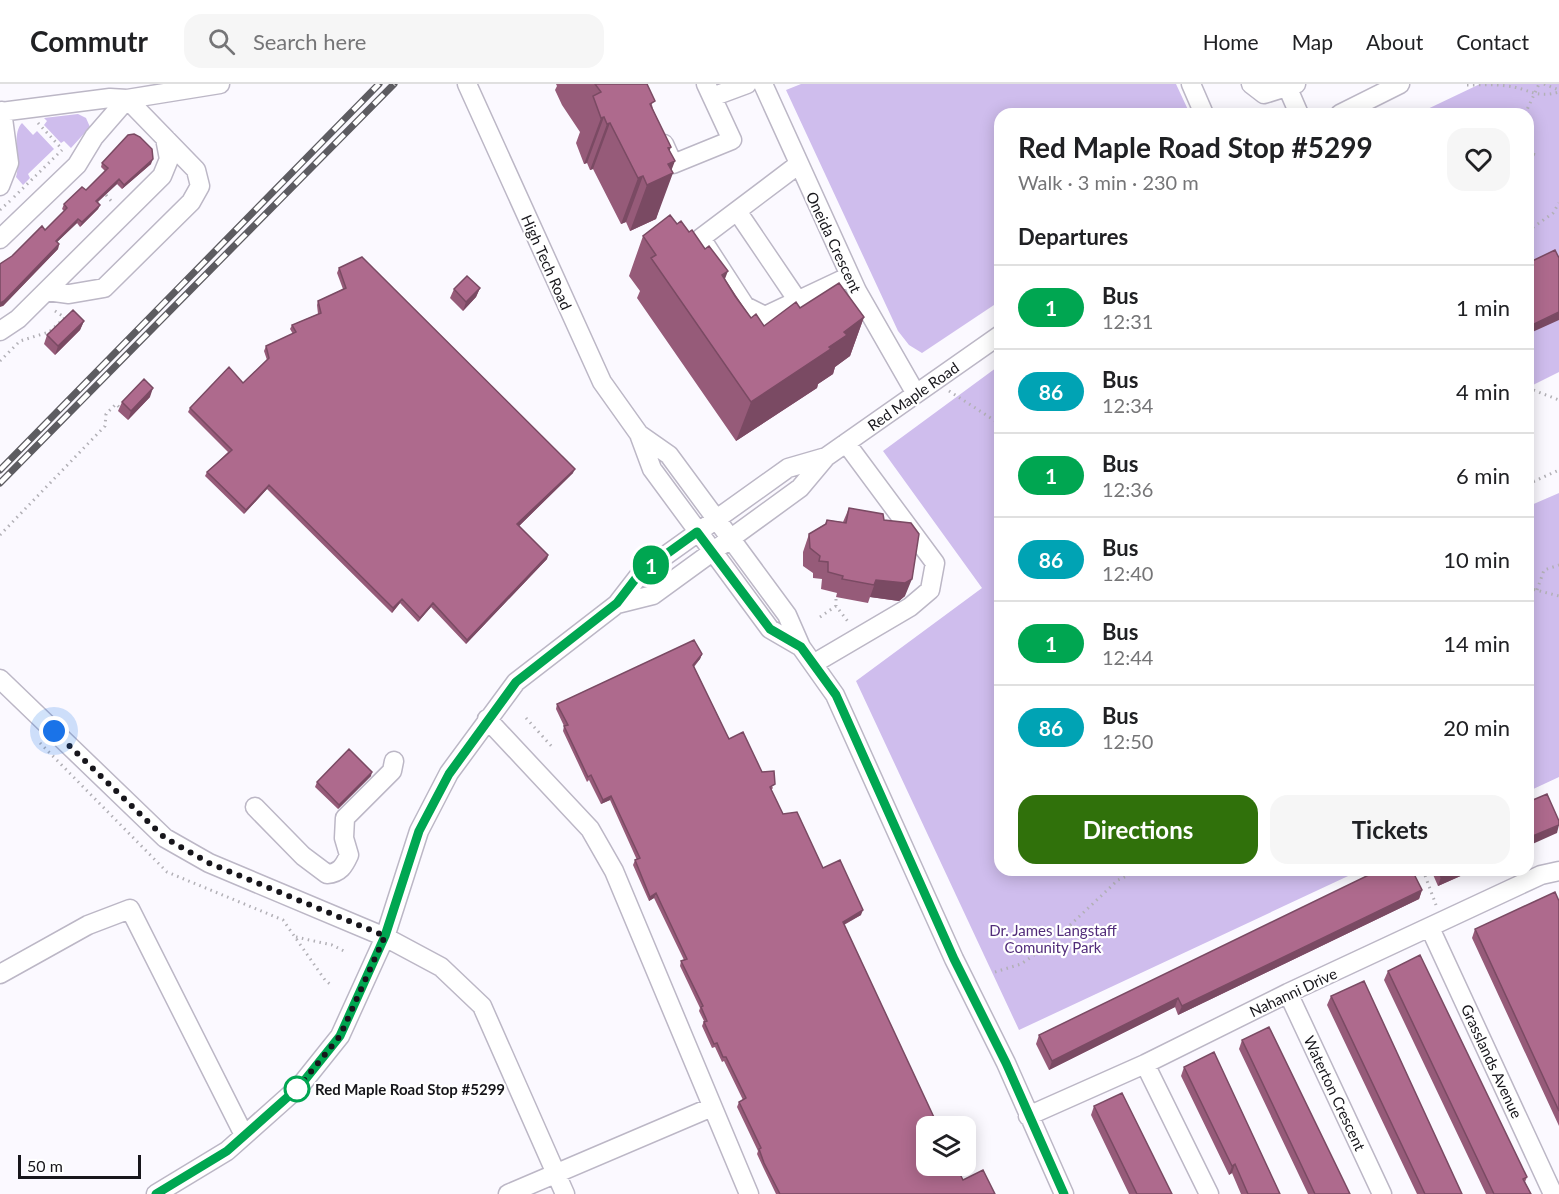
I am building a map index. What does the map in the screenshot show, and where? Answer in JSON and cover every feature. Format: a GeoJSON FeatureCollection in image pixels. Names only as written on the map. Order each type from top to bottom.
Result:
{"type":"FeatureCollection","features":[{"type":"Feature","properties":{"kind":"street"},"geometry":{"type":"LineString","coordinates":[[0,186],[4,182],[1,111],[110,98],[127,99],[220,84]]}},
{"type":"Feature","properties":{"kind":"street"},"geometry":{"type":"LineString","coordinates":[[656,124],[673,164],[732,140],[709,90],[747,84]]}},
{"type":"Feature","properties":{"kind":"street","name":"Oneida Crescent"},"geometry":{"type":"LineString","coordinates":[[763,84],[850,276],[916,394]]}},
{"type":"Feature","properties":{"kind":"street"},"geometry":{"type":"LineString","coordinates":[[1191,84],[1201,108]]}},
{"type":"Feature","properties":{"kind":"street"},"geometry":{"type":"LineString","coordinates":[[1251,84],[1264,94],[1290,85],[1297,108]]}},
{"type":"Feature","properties":{"kind":"street"},"geometry":{"type":"LineString","coordinates":[[1352,108],[1400,84]]}},
{"type":"Feature","properties":{"kind":"street","name":"High Tech Road"},"geometry":{"type":"LineString","coordinates":[[468,87],[602,382],[639,434],[652,469],[770,629],[801,647]]}},
{"type":"Feature","properties":{"kind":"street"},"geometry":{"type":"LineString","coordinates":[[47,291],[69,294],[104,288],[191,202],[200,186],[199,175],[127,99]]}},
{"type":"Feature","properties":{"kind":"street"},"geometry":{"type":"LineString","coordinates":[[0,239],[77,165],[94,137],[127,99]]}},
{"type":"Feature","properties":{"kind":"street"},"geometry":{"type":"LineString","coordinates":[[0,331],[18,319],[162,176],[169,159],[165,138]]}},
{"type":"Feature","properties":{"kind":"street"},"geometry":{"type":"LineString","coordinates":[[799,164],[701,238],[745,306],[765,316],[850,276]]}},
{"type":"Feature","properties":{"kind":"street"},"geometry":{"type":"LineString","coordinates":[[737,211],[798,301]]}},
{"type":"Feature","properties":{"kind":"street","name":"Red Maple Road"},"geometry":{"type":"LineString","coordinates":[[617,603],[653,595],[711,552],[732,540],[801,488],[826,457],[994,339]]}},
{"type":"Feature","properties":{"kind":"street","name":"High Tech Road"},"geometry":{"type":"LineString","coordinates":[[639,434],[669,455],[787,615],[801,647],[836,695],[1064,1194]]}},
{"type":"Feature","properties":{"kind":"street"},"geometry":{"type":"LineString","coordinates":[[813,664],[910,607],[930,590],[935,563],[846,443]]}},
{"type":"Feature","properties":{"kind":"street","name":"Red Maple Road"},"geometry":{"type":"LineString","coordinates":[[168,1191],[227,1151],[300,1086],[340,1036],[385,936],[419,831],[449,774],[516,682],[617,603],[640,573],[789,468],[826,457]]}},
{"type":"Feature","properties":{"kind":"street"},"geometry":{"type":"LineString","coordinates":[[0,679],[165,838],[209,863],[385,936],[441,967],[482,1006],[565,1194]]}},
{"type":"Feature","properties":{"kind":"street"},"geometry":{"type":"LineString","coordinates":[[487,719],[590,829],[614,871],[749,1194]]}},
{"type":"Feature","properties":{"kind":"street"},"geometry":{"type":"LineString","coordinates":[[255,807],[303,856],[327,874],[333,873],[340,870],[349,855],[344,838],[345,818],[392,771],[394,761]]}},
{"type":"Feature","properties":{"kind":"street","name":"Nahanni Drive"},"geometry":{"type":"LineString","coordinates":[[1028,1116],[1145,1064],[1288,993],[1541,874],[1559,871]]}},
{"type":"Feature","properties":{"kind":"street"},"geometry":{"type":"LineString","coordinates":[[0,974],[88,925],[130,909],[244,1135]]}},
{"type":"Feature","properties":{"kind":"street","name":"Grasslands Avenue"},"geometry":{"type":"LineString","coordinates":[[1430,928],[1553,1194]]}},
{"type":"Feature","properties":{"kind":"street","name":"Waterton Crescent"},"geometry":{"type":"LineString","coordinates":[[1288,993],[1382,1194]]}},
{"type":"Feature","properties":{"kind":"street"},"geometry":{"type":"LineString","coordinates":[[1145,1064],[1209,1194]]}},
{"type":"Feature","properties":{"kind":"street"},"geometry":{"type":"LineString","coordinates":[[508,1194],[712,1107]]}},
{"type":"Feature","properties":{"kind":"path"},"geometry":{"type":"LineString","coordinates":[[1527,108],[1532,95],[1541,84],[1559,91]]}},
{"type":"Feature","properties":{"kind":"path"},"geometry":{"type":"LineString","coordinates":[[1467,85],[1509,86],[1532,95],[1546,96],[1559,91]]}},
{"type":"Feature","properties":{"kind":"path"},"geometry":{"type":"LineString","coordinates":[[24,108],[67,155]]}},
{"type":"Feature","properties":{"kind":"path"},"geometry":{"type":"LineString","coordinates":[[0,210],[63,150]]}},
{"type":"Feature","properties":{"kind":"path"},"geometry":{"type":"LineString","coordinates":[[1534,154],[1538,156]]}},
{"type":"Feature","properties":{"kind":"path"},"geometry":{"type":"LineString","coordinates":[[1534,226],[1552,213],[1559,203]]}},
{"type":"Feature","properties":{"kind":"path"},"geometry":{"type":"LineString","coordinates":[[55,311],[66,319]]}},
{"type":"Feature","properties":{"kind":"path"},"geometry":{"type":"LineString","coordinates":[[0,361],[20,341],[49,332],[72,313]]}},
{"type":"Feature","properties":{"kind":"path"},"geometry":{"type":"LineString","coordinates":[[936,380],[994,420]]}},
{"type":"Feature","properties":{"kind":"path"},"geometry":{"type":"LineString","coordinates":[[1534,390],[1559,400]]}},
{"type":"Feature","properties":{"kind":"path"},"geometry":{"type":"LineString","coordinates":[[0,536],[105,426],[106,414],[116,404],[125,414],[130,407]]}},
{"type":"Feature","properties":{"kind":"path"},"geometry":{"type":"LineString","coordinates":[[1534,481],[1559,470]]}},
{"type":"Feature","properties":{"kind":"path"},"geometry":{"type":"LineString","coordinates":[[1537,591],[1544,570],[1559,565]]}},
{"type":"Feature","properties":{"kind":"path"},"geometry":{"type":"LineString","coordinates":[[1534,590],[1559,596]]}},
{"type":"Feature","properties":{"kind":"path"},"geometry":{"type":"LineString","coordinates":[[836,599],[836,606],[858,637]]}},
{"type":"Feature","properties":{"kind":"path"},"geometry":{"type":"LineString","coordinates":[[820,617],[836,606]]}},
{"type":"Feature","properties":{"kind":"path"},"geometry":{"type":"LineString","coordinates":[[526,718],[554,749]]}},
{"type":"Feature","properties":{"kind":"path"},"geometry":{"type":"LineString","coordinates":[[994,972],[1021,964],[1050,944],[1118,880],[1127,876]]}},
{"type":"Feature","properties":{"kind":"path"},"geometry":{"type":"LineString","coordinates":[[1426,876],[1437,910]]}},
{"type":"Feature","properties":{"kind":"path"},"geometry":{"type":"LineString","coordinates":[[294,936],[332,945],[346,952]]}},
{"type":"Feature","properties":{"kind":"green space"},"geometry":{"type":"Polygon","coordinates":[[[801,84],[1176,84],[1187,108],[994,108],[994,305],[922,353],[909,345],[898,331],[786,90],[801,84]]]}},
{"type":"Feature","properties":{"kind":"green space"},"geometry":{"type":"Polygon","coordinates":[[[1480,84],[1559,84],[1559,372],[1534,384],[1534,108],[1430,108],[1480,84]]]}},
{"type":"Feature","properties":{"kind":"green space"},"geometry":{"type":"Polygon","coordinates":[[[78,114],[86,118],[90,127],[71,148],[64,141],[61,143],[44,125],[47,121],[44,118],[78,114]]]}},
{"type":"Feature","properties":{"kind":"green space"},"geometry":{"type":"Polygon","coordinates":[[[22,123],[33,135],[37,131],[54,149],[28,174],[30,178],[23,185],[16,177],[17,134],[22,123]]]}},
{"type":"Feature","properties":{"kind":"green space","name":"Dr. James Langstaff Comunity Park"},"geometry":{"type":"Polygon","coordinates":[[[994,369],[994,876],[1348,876],[1019,1030],[856,681],[982,588],[883,451],[994,369]]]}},
{"type":"Feature","properties":{"kind":"green space"},"geometry":{"type":"Polygon","coordinates":[[[1559,493],[1559,777],[1534,789],[1534,504],[1559,493]]]}},
{"type":"Feature","properties":{"kind":"building"},"geometry":{"type":"Polygon","coordinates":[[[595,84],[647,84],[655,101],[650,104],[671,147],[668,148],[675,161],[668,164],[673,173],[647,185],[643,176],[638,178],[610,123],[607,124],[604,117],[601,118],[593,96],[601,92],[595,84]]]}},
{"type":"Feature","properties":{"kind":"building"},"geometry":{"type":"Polygon","coordinates":[[[134,134],[152,149],[153,159],[124,185],[119,179],[96,201],[100,205],[82,222],[78,219],[56,241],[59,244],[0,303],[0,264],[12,256],[42,226],[45,230],[67,208],[64,204],[82,187],[86,190],[108,168],[102,163],[128,135],[134,134]]]}},
{"type":"Feature","properties":{"kind":"building"},"geometry":{"type":"Polygon","coordinates":[[[670,215],[677,224],[681,221],[689,232],[692,230],[705,249],[709,246],[728,271],[722,275],[735,296],[751,318],[756,314],[764,326],[796,302],[800,308],[839,283],[864,317],[844,332],[847,335],[829,347],[831,349],[751,402],[651,258],[656,255],[643,236],[670,215]]]}},
{"type":"Feature","properties":{"kind":"building"},"geometry":{"type":"Polygon","coordinates":[[[1555,250],[1559,258],[1559,312],[1534,324],[1534,260],[1555,250]]]}},
{"type":"Feature","properties":{"kind":"building"},"geometry":{"type":"Polygon","coordinates":[[[362,257],[575,469],[517,524],[548,555],[467,640],[433,603],[420,618],[402,599],[393,608],[269,485],[246,510],[207,472],[232,450],[190,408],[229,367],[243,383],[269,358],[266,346],[296,332],[292,325],[321,313],[318,301],[346,288],[339,268],[362,257]]]}},
{"type":"Feature","properties":{"kind":"building"},"geometry":{"type":"Polygon","coordinates":[[[467,276],[480,288],[466,302],[454,289],[467,276]]]}},
{"type":"Feature","properties":{"kind":"building"},"geometry":{"type":"Polygon","coordinates":[[[73,310],[84,321],[58,346],[47,335],[73,310]]]}},
{"type":"Feature","properties":{"kind":"building"},"geometry":{"type":"Polygon","coordinates":[[[144,379],[153,388],[131,411],[122,402],[144,379]]]}},
{"type":"Feature","properties":{"kind":"building"},"geometry":{"type":"Polygon","coordinates":[[[849,508],[883,514],[884,520],[911,523],[919,534],[912,579],[905,583],[876,580],[874,585],[842,579],[843,576],[828,572],[828,562],[819,561],[820,556],[810,548],[809,534],[826,524],[827,520],[846,523],[849,508]]]}},
{"type":"Feature","properties":{"kind":"building"},"geometry":{"type":"Polygon","coordinates":[[[694,640],[702,654],[693,665],[729,739],[743,732],[762,772],[774,771],[775,784],[770,787],[783,814],[797,812],[823,868],[840,860],[863,910],[843,922],[933,1116],[916,1116],[916,1176],[961,1176],[963,1180],[976,1176],[976,1174],[983,1170],[995,1194],[780,1194],[764,1163],[759,1149],[761,1148],[739,1102],[746,1098],[726,1057],[723,1057],[717,1043],[714,1044],[704,1022],[707,1021],[701,1007],[703,1006],[681,961],[687,959],[656,893],[650,897],[635,860],[640,858],[611,796],[603,800],[591,775],[588,777],[564,726],[568,725],[557,704],[694,640]]]}},
{"type":"Feature","properties":{"kind":"building"},"geometry":{"type":"Polygon","coordinates":[[[349,749],[372,772],[339,805],[317,782],[349,749]]]}},
{"type":"Feature","properties":{"kind":"building"},"geometry":{"type":"Polygon","coordinates":[[[1547,794],[1559,825],[1534,835],[1534,799],[1547,794]]]}},
{"type":"Feature","properties":{"kind":"building"},"geometry":{"type":"Polygon","coordinates":[[[1367,876],[1415,876],[1422,890],[1182,1006],[1178,998],[1052,1061],[1039,1035],[1367,876]]]}},
{"type":"Feature","properties":{"kind":"building"},"geometry":{"type":"Polygon","coordinates":[[[1555,892],[1559,901],[1559,1111],[1475,929],[1555,892]]]}},
{"type":"Feature","properties":{"kind":"building"},"geometry":{"type":"Polygon","coordinates":[[[1420,955],[1527,1177],[1523,1179],[1531,1194],[1494,1194],[1388,971],[1420,955]]]}},
{"type":"Feature","properties":{"kind":"building"},"geometry":{"type":"Polygon","coordinates":[[[1364,981],[1462,1194],[1425,1194],[1331,996],[1364,981]]]}},
{"type":"Feature","properties":{"kind":"building"},"geometry":{"type":"Polygon","coordinates":[[[1269,1027],[1350,1194],[1315,1194],[1242,1040],[1269,1027]]]}},
{"type":"Feature","properties":{"kind":"building"},"geometry":{"type":"Polygon","coordinates":[[[1214,1052],[1280,1194],[1248,1194],[1235,1164],[1232,1166],[1184,1067],[1214,1052]]]}},
{"type":"Feature","properties":{"kind":"building"},"geometry":{"type":"Polygon","coordinates":[[[1122,1093],[1172,1194],[1137,1194],[1094,1106],[1122,1093]]]}},
{"type":"Feature","properties":{"kind":"railway"},"geometry":{"type":"LineString","coordinates":[[0,470],[379,84]]}},
{"type":"Feature","properties":{"kind":"railway"},"geometry":{"type":"LineString","coordinates":[[0,483],[394,84]]}},
{"type":"Feature","properties":{"kind":"bus line","name":"1"},"geometry":{"type":"LineString","coordinates":[[156,1194],[227,1151],[300,1086],[340,1036],[385,936],[419,831],[449,774],[516,682],[617,603],[640,573],[697,532],[770,629],[801,647],[836,695],[867,769],[954,959],[1006,1063],[1064,1194]]}},
{"type":"Feature","properties":{"kind":"place","name":"Red Maple Road Stop #5299"},"geometry":{"type":"Point","coordinates":[297,1089]}},
{"type":"Feature","properties":{"kind":"route"},"geometry":{"type":"LineString","coordinates":[[54,731],[165,838],[209,863],[385,936],[340,1036],[297,1089]]}}]}
